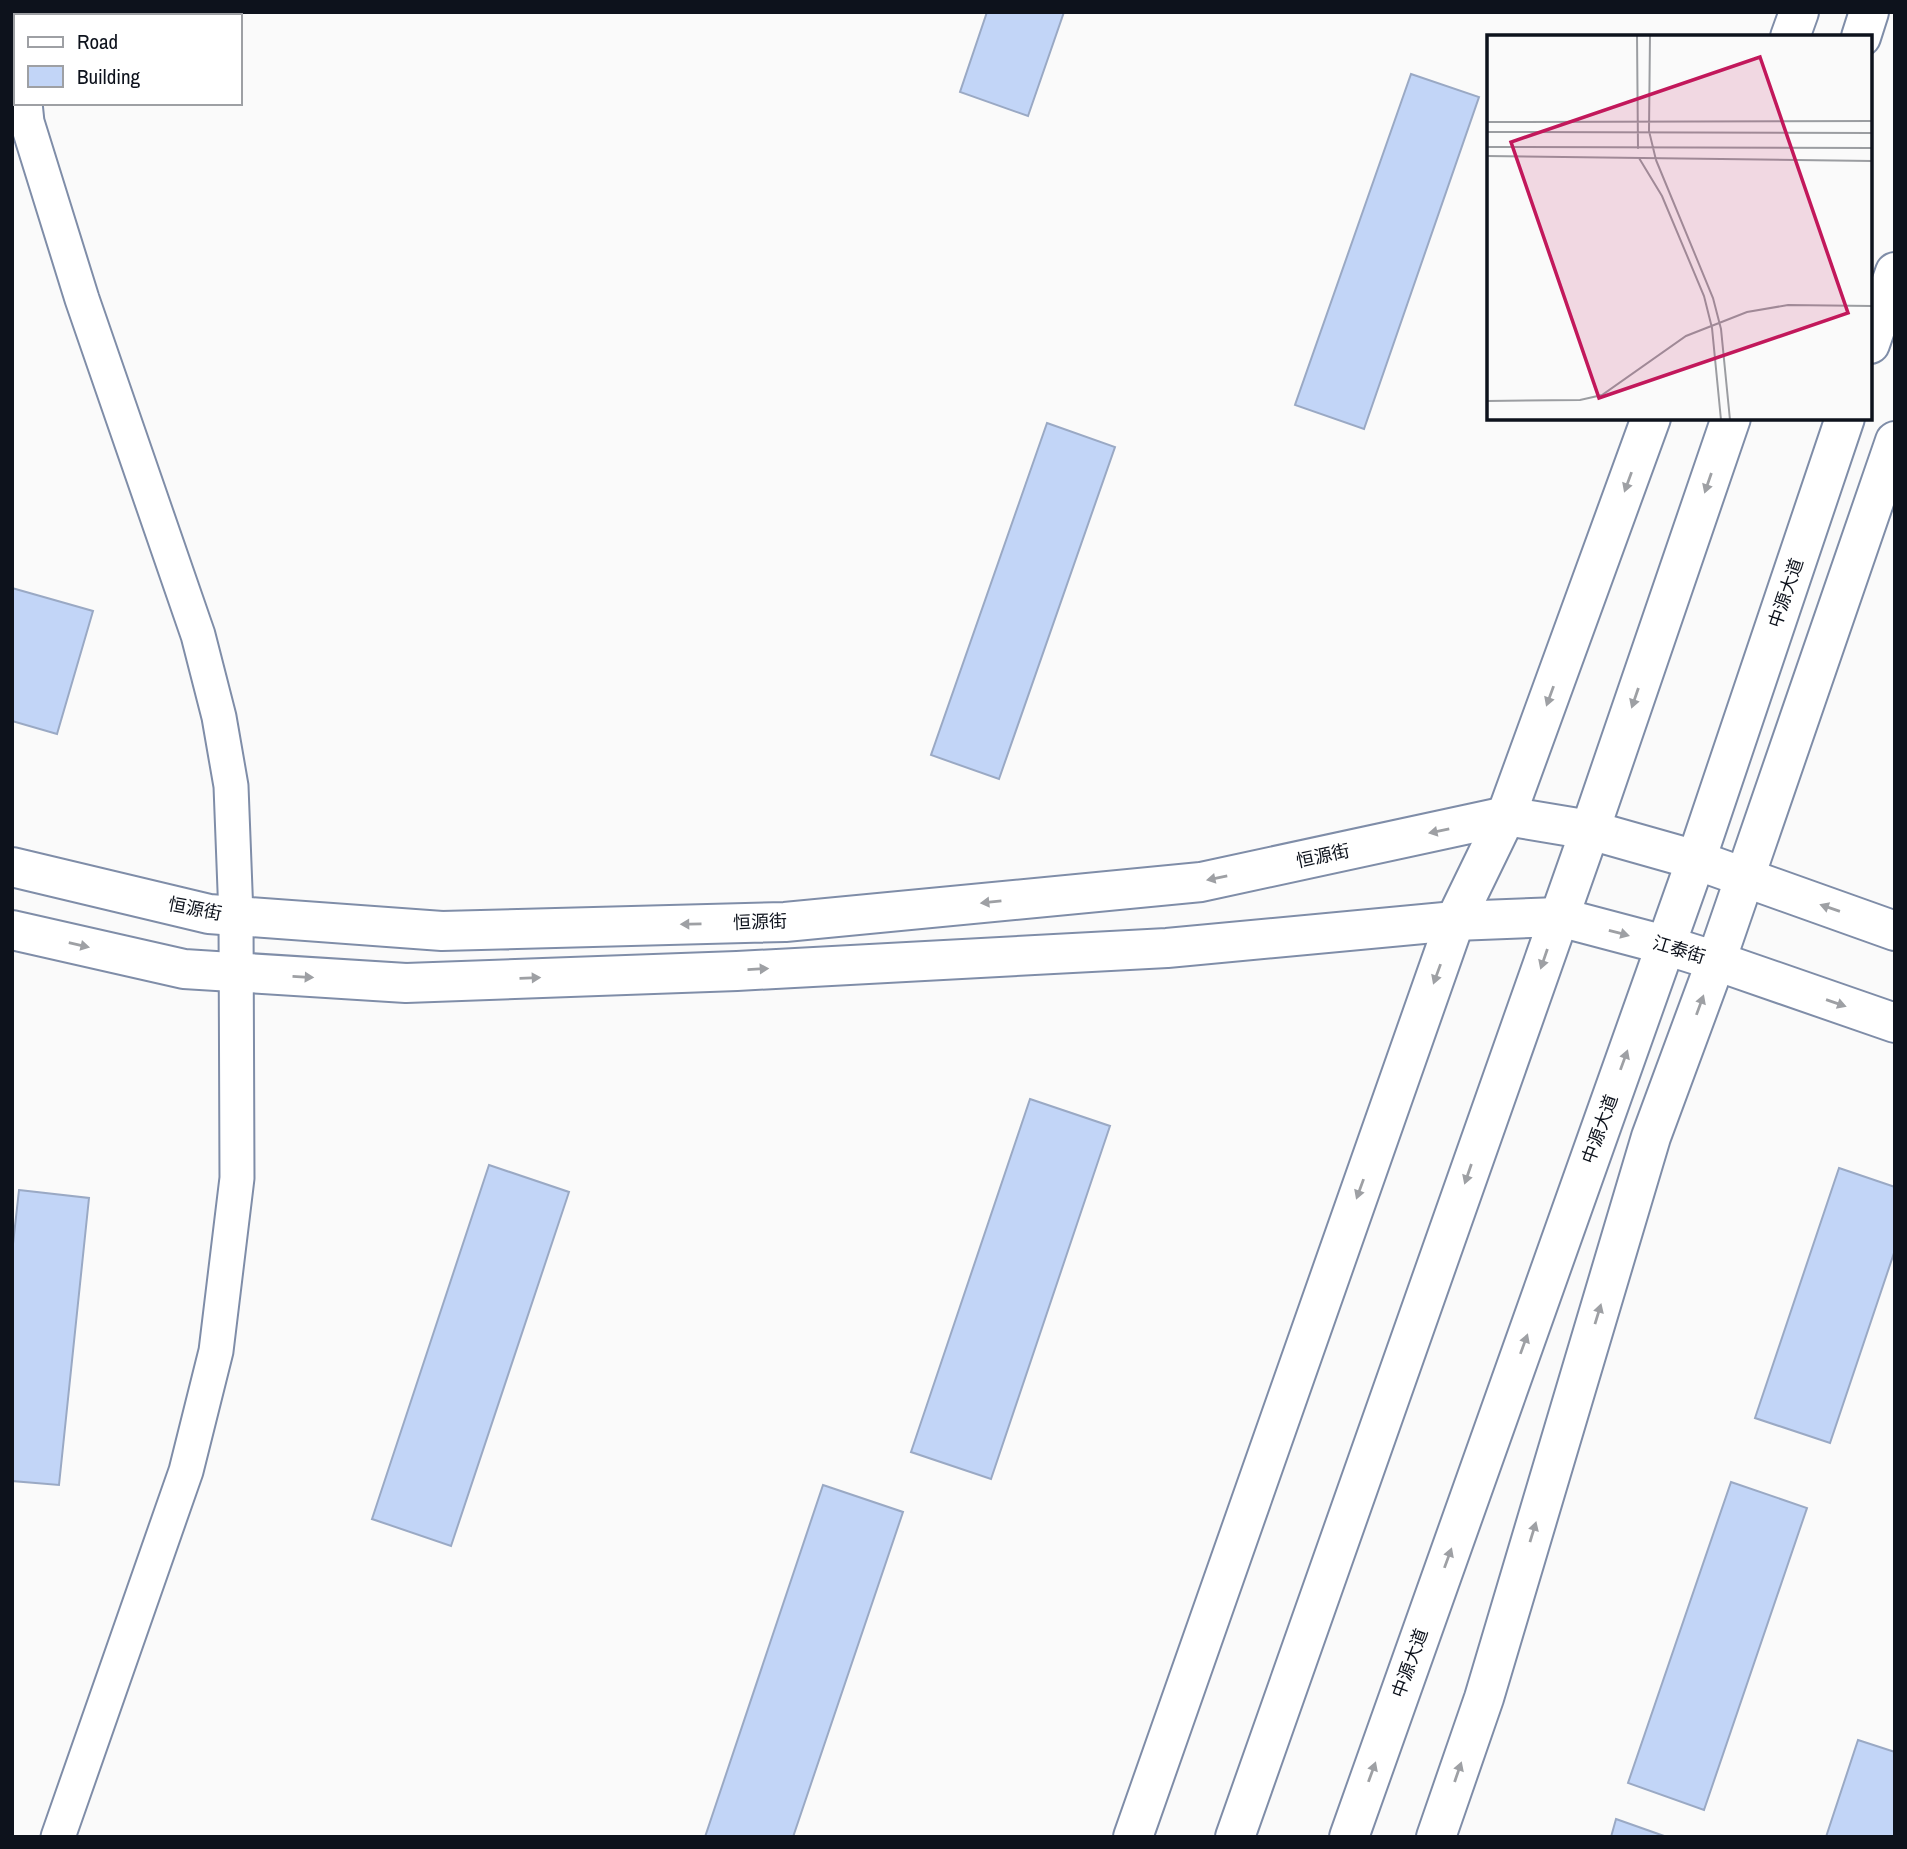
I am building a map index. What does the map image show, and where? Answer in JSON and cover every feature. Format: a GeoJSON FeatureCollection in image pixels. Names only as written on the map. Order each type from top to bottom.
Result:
{"type":"FeatureCollection","features":[{"type":"Feature","properties":{"kind":"main road"},"geometry":{"type":"LineString","coordinates":[[1791,35],[1799,12]]}},
{"type":"Feature","properties":{"kind":"main road"},"geometry":{"type":"LineString","coordinates":[[1862,35],[1869,12]]}},
{"type":"Feature","properties":{"kind":"main road"},"geometry":{"type":"LineString","coordinates":[[1872,338],[1895,272]]}},
{"type":"Feature","properties":{"kind":"main road"},"geometry":{"type":"LineString","coordinates":[[1133,1837],[1455,921],[1506,816],[1650,420]]}},
{"type":"Feature","properties":{"kind":"main road"},"geometry":{"type":"LineString","coordinates":[[1235,1837],[1590,830],[1730,420]]}},
{"type":"Feature","properties":{"kind":"main road","name":"中源大道"},"geometry":{"type":"LineString","coordinates":[[1349,1837],[1696,860],[1844,420]]}},
{"type":"Feature","properties":{"kind":"main road"},"geometry":{"type":"LineString","coordinates":[[1436,1837],[1484,1698],[1651,1137],[1716,961],[1895,441]]}},
{"type":"Feature","properties":{"kind":"main road"},"geometry":{"type":"LineString","coordinates":[[1506,816],[1590,830],[1696,860],[1895,931]]}},
{"type":"Feature","properties":{"kind":"main road","name":"恒源街"},"geometry":{"type":"LineString","coordinates":[[12,866],[209,914],[442,931],[785,922],[1201,882],[1506,816]]}},
{"type":"Feature","properties":{"kind":"main road","name":"江泰街"},"geometry":{"type":"LineString","coordinates":[[1455,921],[1559,916],[1716,961],[1895,1023]]}},
{"type":"Feature","properties":{"kind":"main road"},"geometry":{"type":"LineString","coordinates":[[12,930],[184,969],[406,983],[737,971],[1167,948],[1455,921]]}},
{"type":"Feature","properties":{"kind":"street"},"geometry":{"type":"LineString","coordinates":[[25,105],[26,122],[74,274],[198,635],[219,717],[232,786],[236,916],[237,1178],[216,1351],[186,1471],[58,1837]]}},
{"type":"Feature","properties":{"kind":"building"},"geometry":{"type":"Polygon","coordinates":[[[100,12],[175,12],[174,14],[99,14],[100,12]]]}},
{"type":"Feature","properties":{"kind":"building"},"geometry":{"type":"Polygon","coordinates":[[[987,12],[1064,12],[1028,116],[960,92],[987,12]]]}},
{"type":"Feature","properties":{"kind":"building"},"geometry":{"type":"Polygon","coordinates":[[[1411,74],[1479,97],[1364,429],[1295,405],[1411,74]]]}},
{"type":"Feature","properties":{"kind":"building"},"geometry":{"type":"Polygon","coordinates":[[[1047,423],[1115,447],[999,779],[931,755],[1047,423]]]}},
{"type":"Feature","properties":{"kind":"building"},"geometry":{"type":"Polygon","coordinates":[[[12,588],[93,611],[57,734],[12,721],[12,588]]]}},
{"type":"Feature","properties":{"kind":"building"},"geometry":{"type":"Polygon","coordinates":[[[1030,1099],[1110,1126],[991,1479],[911,1452],[1030,1099]]]}},
{"type":"Feature","properties":{"kind":"building"},"geometry":{"type":"Polygon","coordinates":[[[489,1165],[569,1192],[451,1546],[372,1519],[489,1165]]]}},
{"type":"Feature","properties":{"kind":"building"},"geometry":{"type":"Polygon","coordinates":[[[1839,1168],[1895,1187],[1895,1250],[1830,1443],[1755,1418],[1839,1168]]]}},
{"type":"Feature","properties":{"kind":"building"},"geometry":{"type":"Polygon","coordinates":[[[19,1190],[89,1198],[59,1485],[12,1481],[12,1253],[19,1190]]]}},
{"type":"Feature","properties":{"kind":"building"},"geometry":{"type":"Polygon","coordinates":[[[1731,1482],[1807,1508],[1704,1810],[1628,1783],[1731,1482]]]}},
{"type":"Feature","properties":{"kind":"building"},"geometry":{"type":"Polygon","coordinates":[[[823,1485],[903,1512],[793,1837],[705,1837],[823,1485]]]}},
{"type":"Feature","properties":{"kind":"building"},"geometry":{"type":"Polygon","coordinates":[[[1858,1740],[1895,1752],[1895,1837],[1826,1837],[1858,1740]]]}},
{"type":"Feature","properties":{"kind":"building"},"geometry":{"type":"Polygon","coordinates":[[[1616,1819],[1667,1837],[1611,1837],[1616,1819]]]}}]}
